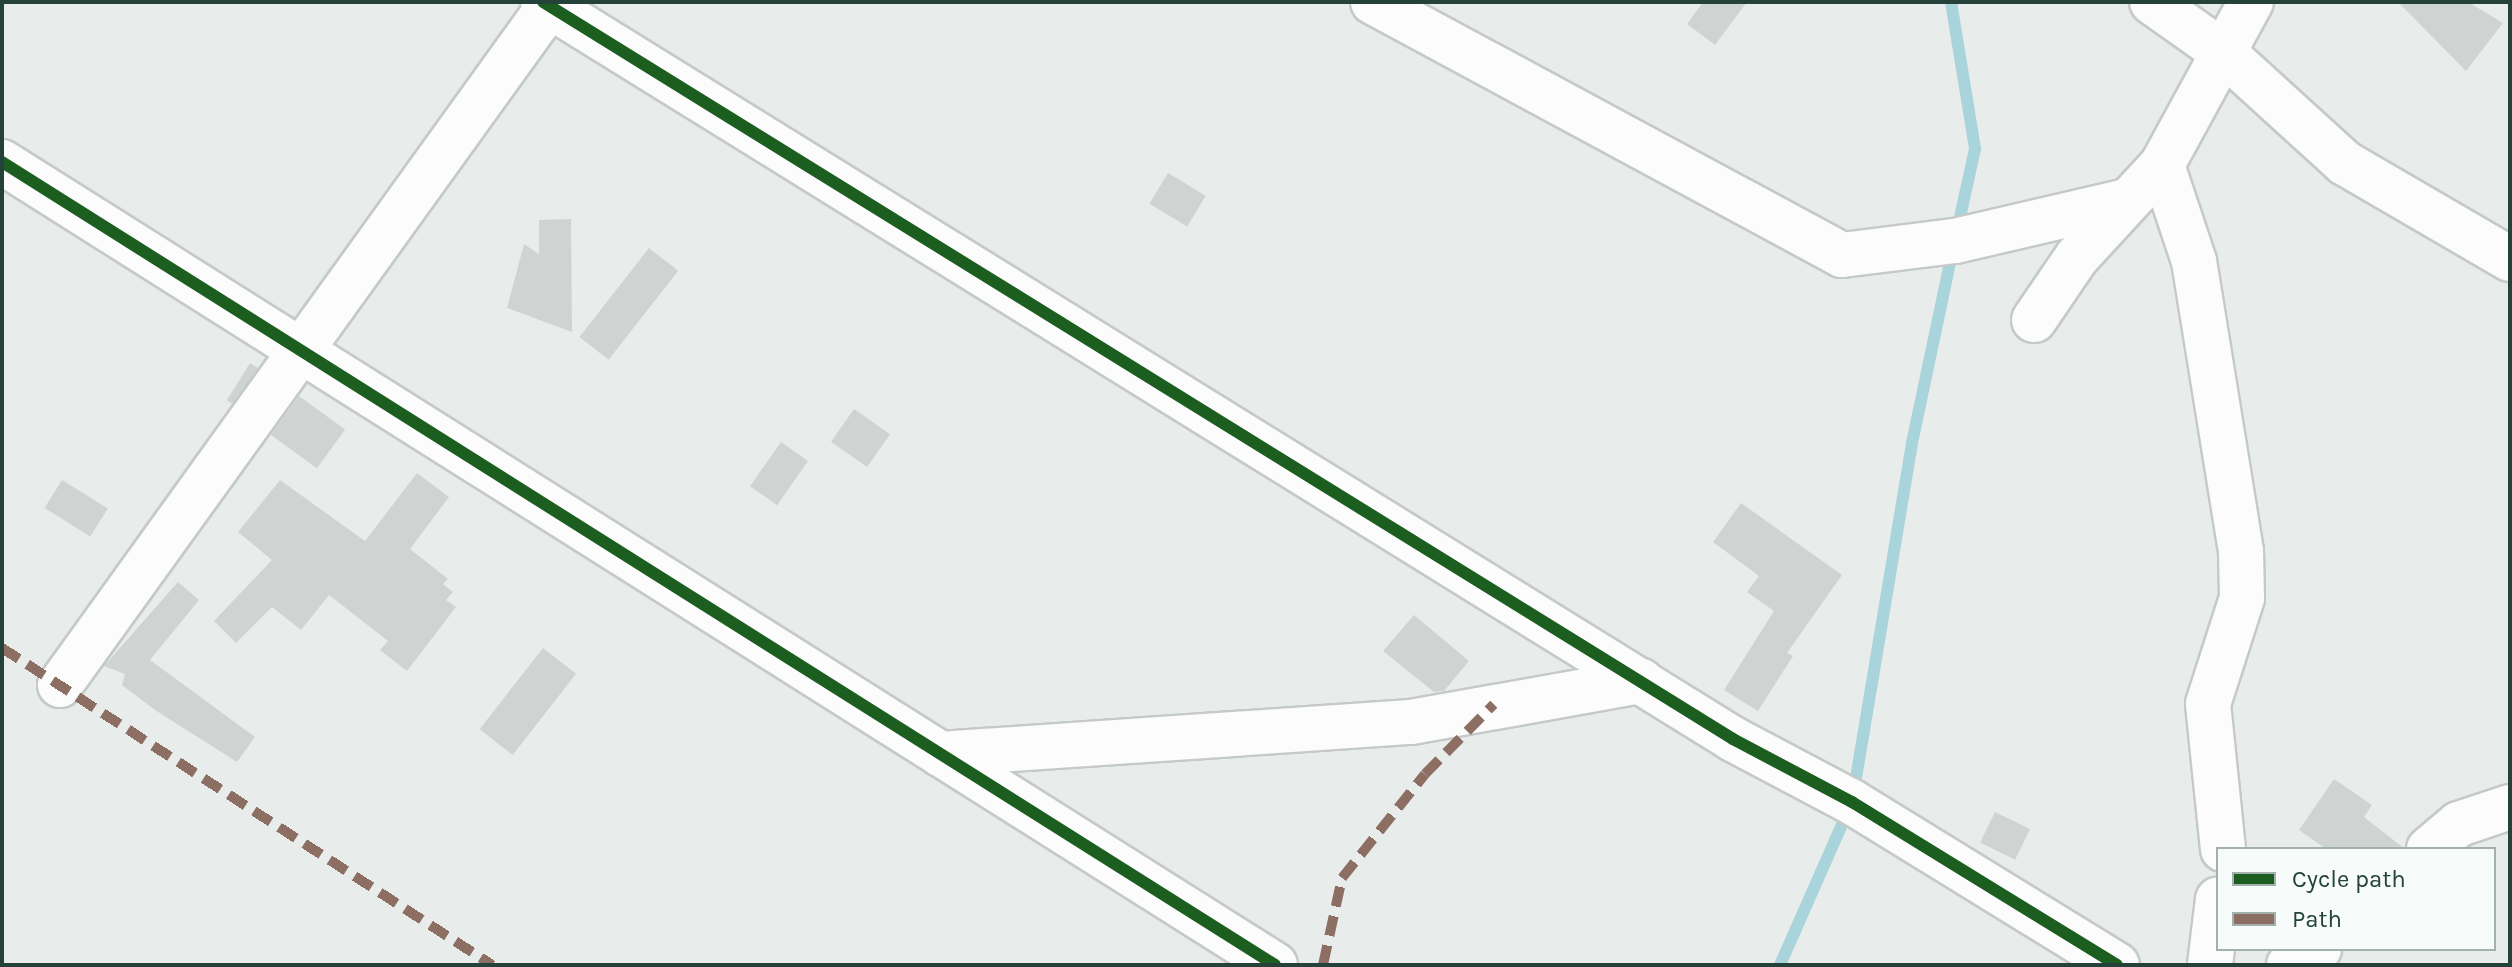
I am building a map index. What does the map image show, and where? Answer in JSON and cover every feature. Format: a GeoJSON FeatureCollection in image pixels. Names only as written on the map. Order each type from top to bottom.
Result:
{"type":"FeatureCollection","features":[{"type":"Feature","properties":{"kind":"street"},"geometry":{"type":"LineString","coordinates":[[1373,2],[1842,255],[1955,241],[2122,202]]}},
{"type":"Feature","properties":{"kind":"street"},"geometry":{"type":"LineString","coordinates":[[2152,2],[2224,53],[2345,163],[2510,259]]}},
{"type":"Feature","properties":{"kind":"street"},"geometry":{"type":"LineString","coordinates":[[2034,320],[2122,202],[2162,165],[2251,2]]}},
{"type":"Feature","properties":{"kind":"street"},"geometry":{"type":"LineString","coordinates":[[60,685],[548,3],[1641,681],[2117,965]]}},
{"type":"Feature","properties":{"kind":"street"},"geometry":{"type":"LineString","coordinates":[[2,162],[1275,965]]}},
{"type":"Feature","properties":{"kind":"street"},"geometry":{"type":"LineString","coordinates":[[2162,165],[2194,261],[2241,551],[2242,598],[2208,704],[2223,847]]}},
{"type":"Feature","properties":{"kind":"street"},"geometry":{"type":"LineString","coordinates":[[940,754],[1411,722],[1641,681]]}},
{"type":"Feature","properties":{"kind":"street"},"geometry":{"type":"LineString","coordinates":[[2431,847],[2459,824],[2510,807]]}},
{"type":"Feature","properties":{"kind":"street"},"geometry":{"type":"LineString","coordinates":[[2210,965],[2216,916]]}},
{"type":"Feature","properties":{"kind":"street"},"geometry":{"type":"LineString","coordinates":[[2289,965],[2315,951]]}},
{"type":"Feature","properties":{"kind":"building"},"geometry":{"type":"Polygon","coordinates":[[[1703,2],[1747,2],[1715,45],[1687,24],[1703,2]]]}},
{"type":"Feature","properties":{"kind":"building"},"geometry":{"type":"Polygon","coordinates":[[[2398,2],[2468,2],[2503,23],[2466,71],[2398,2]]]}},
{"type":"Feature","properties":{"kind":"building"},"geometry":{"type":"Polygon","coordinates":[[[1168,173],[1206,196],[1187,227],[1149,204],[1168,173]]]}},
{"type":"Feature","properties":{"kind":"building"},"geometry":{"type":"Polygon","coordinates":[[[571,219],[572,332],[507,308],[524,244],[539,254],[539,220],[571,219]]]}},
{"type":"Feature","properties":{"kind":"building"},"geometry":{"type":"Polygon","coordinates":[[[649,248],[678,271],[609,360],[579,337],[649,248]]]}},
{"type":"Feature","properties":{"kind":"building"},"geometry":{"type":"Polygon","coordinates":[[[250,363],[258,368],[234,405],[227,400],[250,363]]]}},
{"type":"Feature","properties":{"kind":"building"},"geometry":{"type":"Polygon","coordinates":[[[299,396],[345,430],[317,468],[271,435],[299,396]]]}},
{"type":"Feature","properties":{"kind":"building"},"geometry":{"type":"Polygon","coordinates":[[[854,409],[890,434],[867,467],[831,442],[854,409]]]}},
{"type":"Feature","properties":{"kind":"building"},"geometry":{"type":"Polygon","coordinates":[[[781,442],[808,461],[777,505],[750,486],[781,442]]]}},
{"type":"Feature","properties":{"kind":"building"},"geometry":{"type":"Polygon","coordinates":[[[417,473],[449,497],[410,549],[448,579],[443,584],[453,592],[446,600],[456,607],[407,671],[380,650],[388,641],[329,595],[301,630],[272,607],[236,643],[214,621],[272,560],[238,532],[280,480],[365,541],[417,473]]]}},
{"type":"Feature","properties":{"kind":"building"},"geometry":{"type":"Polygon","coordinates":[[[62,480],[108,509],[90,537],[45,508],[62,480]]]}},
{"type":"Feature","properties":{"kind":"building"},"geometry":{"type":"Polygon","coordinates":[[[1741,503],[1842,575],[1787,653],[1793,656],[1758,711],[1724,690],[1774,611],[1747,592],[1759,576],[1713,542],[1741,503]]]}},
{"type":"Feature","properties":{"kind":"building"},"geometry":{"type":"Polygon","coordinates":[[[178,582],[199,600],[150,660],[255,737],[237,762],[155,710],[122,685],[125,674],[104,666],[178,582]]]}},
{"type":"Feature","properties":{"kind":"building"},"geometry":{"type":"Polygon","coordinates":[[[1414,615],[1469,661],[1444,691],[1434,692],[1383,651],[1414,615]]]}},
{"type":"Feature","properties":{"kind":"building"},"geometry":{"type":"Polygon","coordinates":[[[543,648],[576,674],[513,755],[480,729],[543,648]]]}},
{"type":"Feature","properties":{"kind":"building"},"geometry":{"type":"Polygon","coordinates":[[[2334,779],[2372,805],[2364,817],[2402,847],[2323,847],[2299,830],[2334,779]]]}},
{"type":"Feature","properties":{"kind":"building"},"geometry":{"type":"Polygon","coordinates":[[[1995,812],[2030,829],[2015,860],[1980,843],[1995,812]]]}},
{"type":"Feature","properties":{"kind":"waterway"},"geometry":{"type":"LineString","coordinates":[[1951,2],[1975,149],[1957,231]]}},
{"type":"Feature","properties":{"kind":"waterway"},"geometry":{"type":"LineString","coordinates":[[1780,965],[1852,802],[1912,443],[1953,249]]}},
{"type":"Feature","properties":{"kind":"marked path"},"geometry":{"type":"LineString","coordinates":[[2,648],[492,965]]}},
{"type":"Feature","properties":{"kind":"marked path"},"geometry":{"type":"LineString","coordinates":[[1323,965],[1342,878],[1425,774],[1494,704]]}},
{"type":"Feature","properties":{"kind":"cycle path"},"geometry":{"type":"LineString","coordinates":[[543,2],[1733,739],[1852,802],[2117,965]]}},
{"type":"Feature","properties":{"kind":"cycle path"},"geometry":{"type":"LineString","coordinates":[[2,162],[1275,965]]}}]}
